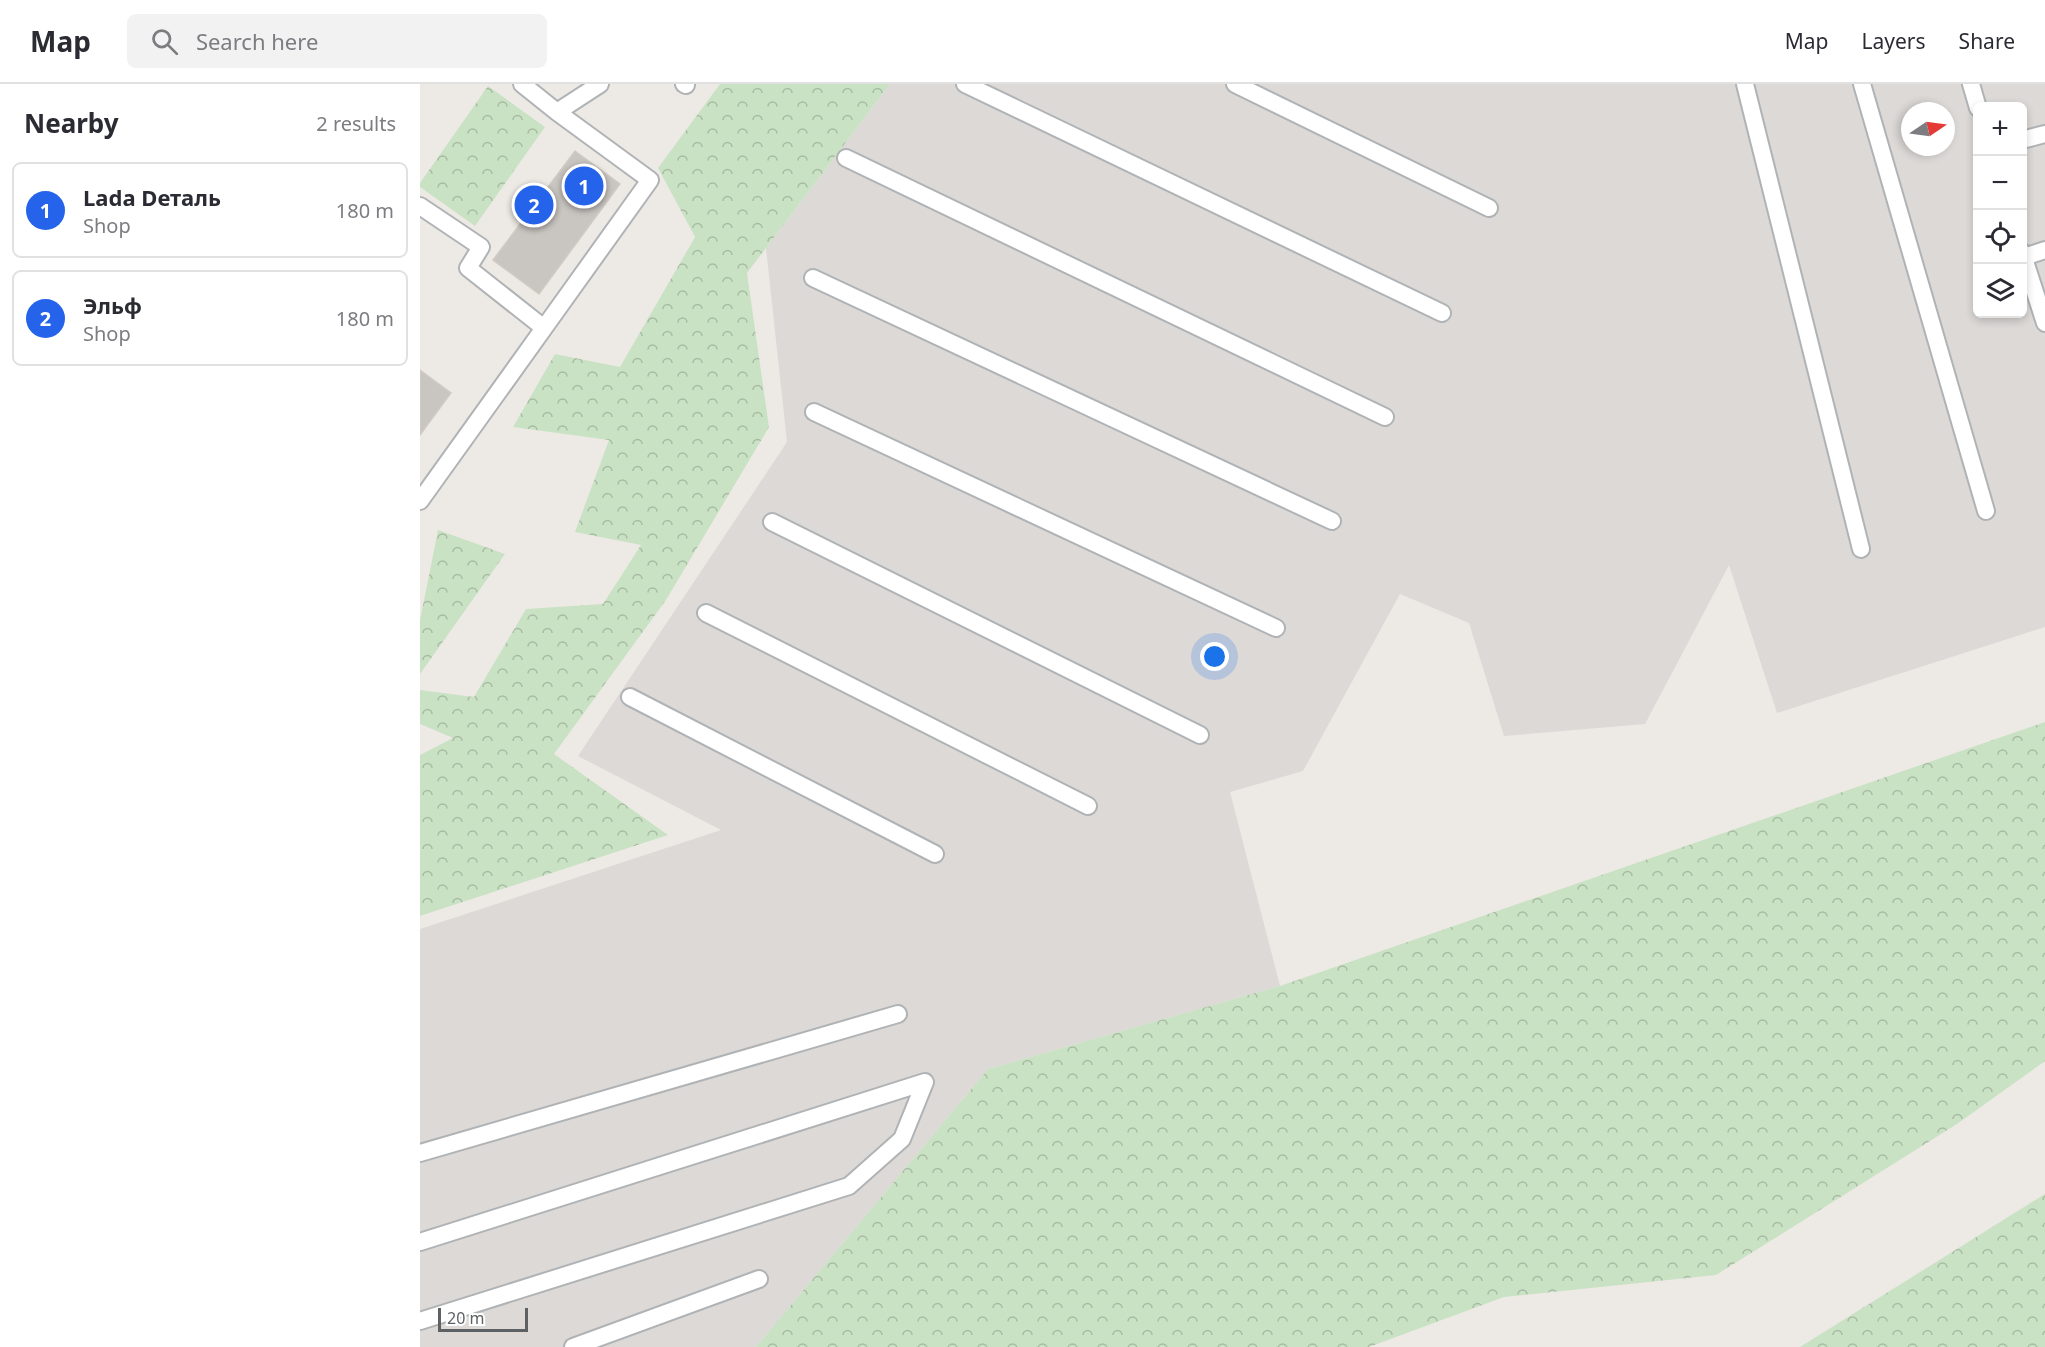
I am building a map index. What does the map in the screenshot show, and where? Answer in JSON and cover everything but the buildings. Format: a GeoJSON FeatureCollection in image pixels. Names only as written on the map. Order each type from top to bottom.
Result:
{"type":"FeatureCollection","features":[{"type":"Feature","properties":{"kind":"lane"},"geometry":{"type":"LineString","coordinates":[[420,501],[650,180],[522,84]]}},
{"type":"Feature","properties":{"kind":"lane"},"geometry":{"type":"LineString","coordinates":[[557,112],[600,84]]}},
{"type":"Feature","properties":{"kind":"lane"},"geometry":{"type":"LineString","coordinates":[[964,84],[1442,313]]}},
{"type":"Feature","properties":{"kind":"lane"},"geometry":{"type":"LineString","coordinates":[[1235,84],[1489,208]]}},
{"type":"Feature","properties":{"kind":"lane"},"geometry":{"type":"LineString","coordinates":[[1745,84],[1861,549]]}},
{"type":"Feature","properties":{"kind":"lane"},"geometry":{"type":"LineString","coordinates":[[1862,84],[1986,511]]}},
{"type":"Feature","properties":{"kind":"lane"},"geometry":{"type":"LineString","coordinates":[[1971,84],[1976,102]]}},
{"type":"Feature","properties":{"kind":"lane"},"geometry":{"type":"LineString","coordinates":[[2027,139],[2045,134]]}},
{"type":"Feature","properties":{"kind":"lane"},"geometry":{"type":"LineString","coordinates":[[846,158],[1385,417]]}},
{"type":"Feature","properties":{"kind":"lane"},"geometry":{"type":"LineString","coordinates":[[420,206],[481,247],[468,268],[544,328]]}},
{"type":"Feature","properties":{"kind":"lane"},"geometry":{"type":"LineString","coordinates":[[2027,253],[2045,250]]}},
{"type":"Feature","properties":{"kind":"lane"},"geometry":{"type":"LineString","coordinates":[[2026,264],[2045,323]]}},
{"type":"Feature","properties":{"kind":"lane"},"geometry":{"type":"LineString","coordinates":[[813,278],[1332,521]]}},
{"type":"Feature","properties":{"kind":"lane"},"geometry":{"type":"LineString","coordinates":[[814,412],[1276,628]]}},
{"type":"Feature","properties":{"kind":"lane"},"geometry":{"type":"LineString","coordinates":[[772,522],[1200,735]]}},
{"type":"Feature","properties":{"kind":"lane"},"geometry":{"type":"LineString","coordinates":[[706,613],[1088,806]]}},
{"type":"Feature","properties":{"kind":"lane"},"geometry":{"type":"LineString","coordinates":[[630,697],[935,854]]}},
{"type":"Feature","properties":{"kind":"lane"},"geometry":{"type":"LineString","coordinates":[[420,1153],[898,1014]]}},
{"type":"Feature","properties":{"kind":"lane"},"geometry":{"type":"LineString","coordinates":[[420,1242],[925,1082],[902,1139],[849,1186],[420,1321]]}},
{"type":"Feature","properties":{"kind":"lane"},"geometry":{"type":"LineString","coordinates":[[573,1347],[759,1279]]}},
{"type":"Feature","properties":{"kind":"shaded area"},"geometry":{"type":"Polygon","coordinates":[[[890,84],[2045,84],[2045,627],[1777,713],[1729,565],[1645,724],[1504,736],[1469,623],[1400,594],[1303,771],[1230,792],[1280,986],[988,1069],[756,1347],[420,1347],[420,929],[721,830],[578,756],[787,442],[766,248],[890,84]]]}},
{"type":"Feature","properties":{"kind":"green space"},"geometry":{"type":"Polygon","coordinates":[[[720,84],[890,84],[747,273],[769,427],[666,600],[554,754],[668,835],[420,916],[420,755],[453,738],[420,724],[420,690],[474,697],[526,609],[603,604],[641,545],[575,532],[609,440],[513,427],[555,354],[620,367],[695,237],[658,168],[720,84]]]}},
{"type":"Feature","properties":{"kind":"green space"},"geometry":{"type":"Polygon","coordinates":[[[488,86],[545,127],[475,226],[420,187],[420,183],[488,86]]]}},
{"type":"Feature","properties":{"kind":"green space"},"geometry":{"type":"Polygon","coordinates":[[[438,530],[505,554],[420,674],[420,620],[438,530]]]}},
{"type":"Feature","properties":{"kind":"green space"},"geometry":{"type":"Polygon","coordinates":[[[2045,722],[2045,1061],[1957,1124],[1716,1275],[1504,1297],[1369,1347],[756,1347],[988,1069],[1280,986],[2045,722]]]}},
{"type":"Feature","properties":{"kind":"green space"},"geometry":{"type":"Polygon","coordinates":[[[2045,1194],[2045,1347],[1800,1347],[2045,1194]]]}},
{"type":"Feature","properties":{"kind":"place","name":"Lada Dеталь"},"geometry":{"type":"Point","coordinates":[584,186]}},
{"type":"Feature","properties":{"kind":"place","name":"Эльф"},"geometry":{"type":"Point","coordinates":[534,205]}}]}
